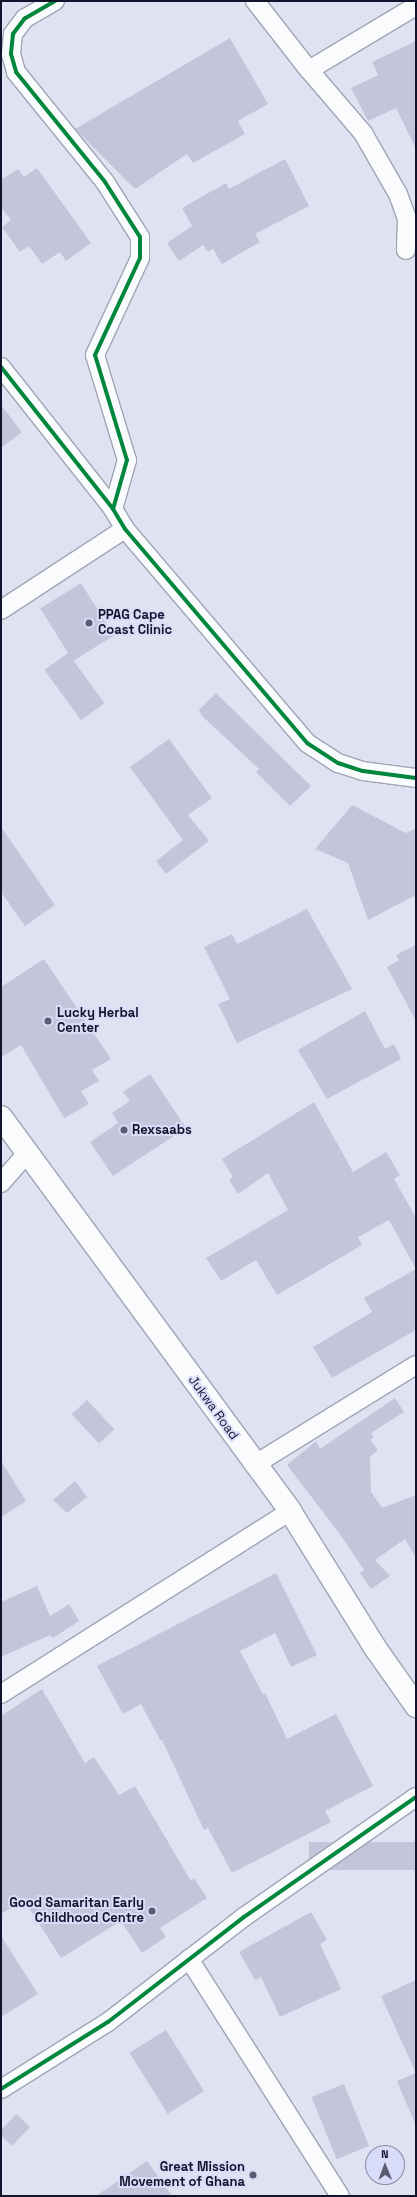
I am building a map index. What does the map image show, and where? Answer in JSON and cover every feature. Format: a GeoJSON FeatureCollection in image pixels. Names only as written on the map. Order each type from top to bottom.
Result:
{"type":"FeatureCollection","features":[{"type":"Feature","properties":{"kind":"main road","name":"Jukwa Road"},"geometry":{"type":"LineString","coordinates":[[1,1117],[254,1465],[290,1511],[376,1650],[416,1706]]}},
{"type":"Feature","properties":{"kind":"street"},"geometry":{"type":"LineString","coordinates":[[55,1],[25,18],[13,34],[11,54],[16,72],[105,182],[140,237],[140,258],[95,355],[127,460],[113,510]]}},
{"type":"Feature","properties":{"kind":"street"},"geometry":{"type":"LineString","coordinates":[[255,1],[309,70],[363,132],[398,194],[407,219],[406,250]]}},
{"type":"Feature","properties":{"kind":"street"},"geometry":{"type":"LineString","coordinates":[[309,70],[412,5]]}},
{"type":"Feature","properties":{"kind":"street"},"geometry":{"type":"LineString","coordinates":[[1,367],[113,510],[125,529],[307,743],[338,763],[363,771],[416,778]]}},
{"type":"Feature","properties":{"kind":"street"},"geometry":{"type":"LineString","coordinates":[[1,610],[125,529]]}},
{"type":"Feature","properties":{"kind":"street"},"geometry":{"type":"LineString","coordinates":[[1,1183],[27,1153]]}},
{"type":"Feature","properties":{"kind":"street"},"geometry":{"type":"LineString","coordinates":[[254,1465],[416,1366]]}},
{"type":"Feature","properties":{"kind":"street"},"geometry":{"type":"LineString","coordinates":[[1,1694],[290,1511]]}},
{"type":"Feature","properties":{"kind":"street"},"geometry":{"type":"LineString","coordinates":[[1,2088],[108,2022],[189,1959],[318,1865],[416,1797]]}},
{"type":"Feature","properties":{"kind":"street"},"geometry":{"type":"LineString","coordinates":[[189,1959],[338,2196]]}},
{"type":"Feature","properties":{"kind":"building"},"geometry":{"type":"Polygon","coordinates":[[[230,38],[268,104],[238,121],[245,134],[193,163],[187,154],[135,189],[75,129],[230,38]]]}},
{"type":"Feature","properties":{"kind":"building"},"geometry":{"type":"Polygon","coordinates":[[[416,41],[416,149],[396,108],[368,121],[351,88],[378,75],[372,62],[416,41]]]}},
{"type":"Feature","properties":{"kind":"building"},"geometry":{"type":"Polygon","coordinates":[[[285,159],[309,206],[255,234],[260,242],[222,264],[213,249],[208,252],[203,245],[179,261],[167,243],[192,226],[182,208],[226,183],[229,189],[285,159]]]}},
{"type":"Feature","properties":{"kind":"building"},"geometry":{"type":"Polygon","coordinates":[[[37,168],[91,243],[66,261],[60,252],[42,264],[29,246],[20,252],[2,227],[11,220],[1,207],[1,180],[18,169],[24,177],[37,168]]]}},
{"type":"Feature","properties":{"kind":"building"},"geometry":{"type":"Polygon","coordinates":[[[1,405],[22,432],[1,448],[1,405]]]}},
{"type":"Feature","properties":{"kind":"building"},"geometry":{"type":"Polygon","coordinates":[[[81,583],[114,636],[73,661],[40,608],[81,583]]]}},
{"type":"Feature","properties":{"kind":"building"},"geometry":{"type":"Polygon","coordinates":[[[68,653],[104,703],[81,720],[45,670],[68,653]]]}},
{"type":"Feature","properties":{"kind":"building"},"geometry":{"type":"Polygon","coordinates":[[[216,693],[311,786],[290,806],[256,772],[259,769],[202,716],[199,710],[216,693]]]}},
{"type":"Feature","properties":{"kind":"building"},"geometry":{"type":"Polygon","coordinates":[[[169,739],[212,798],[188,815],[209,841],[166,874],[156,861],[183,840],[130,767],[169,739]]]}},
{"type":"Feature","properties":{"kind":"building"},"geometry":{"type":"Polygon","coordinates":[[[352,805],[406,833],[416,828],[416,895],[368,920],[348,863],[315,849],[352,805]]]}},
{"type":"Feature","properties":{"kind":"building"},"geometry":{"type":"Polygon","coordinates":[[[1,827],[55,905],[25,926],[1,892],[1,827]]]}},
{"type":"Feature","properties":{"kind":"building"},"geometry":{"type":"Polygon","coordinates":[[[307,909],[352,989],[237,1043],[218,1004],[230,999],[204,947],[232,934],[237,944],[307,909]]]}},
{"type":"Feature","properties":{"kind":"building"},"geometry":{"type":"Polygon","coordinates":[[[416,945],[416,1021],[387,967],[399,960],[396,955],[416,945]]]}},
{"type":"Feature","properties":{"kind":"building"},"geometry":{"type":"Polygon","coordinates":[[[44,959],[111,1059],[92,1070],[99,1081],[81,1091],[89,1104],[64,1118],[21,1045],[1,1057],[1,987],[44,959]]]}},
{"type":"Feature","properties":{"kind":"building"},"geometry":{"type":"Polygon","coordinates":[[[365,1011],[385,1049],[394,1044],[401,1059],[327,1099],[298,1050],[365,1011]]]}},
{"type":"Feature","properties":{"kind":"building"},"geometry":{"type":"Polygon","coordinates":[[[150,1074],[186,1128],[113,1176],[90,1142],[118,1123],[112,1113],[130,1101],[123,1092],[150,1074]]]}},
{"type":"Feature","properties":{"kind":"building"},"geometry":{"type":"Polygon","coordinates":[[[314,1102],[353,1172],[386,1152],[400,1175],[394,1179],[416,1218],[416,1269],[389,1220],[358,1237],[362,1245],[277,1295],[256,1260],[221,1281],[206,1258],[288,1210],[268,1173],[238,1194],[229,1180],[233,1177],[222,1159],[314,1102]]]}},
{"type":"Feature","properties":{"kind":"building"},"geometry":{"type":"Polygon","coordinates":[[[416,1269],[416,1330],[332,1378],[313,1347],[372,1312],[364,1298],[416,1269]]]}},
{"type":"Feature","properties":{"kind":"building"},"geometry":{"type":"Polygon","coordinates":[[[395,1398],[404,1412],[371,1433],[374,1437],[370,1440],[378,1450],[370,1457],[371,1492],[382,1508],[416,1495],[416,1558],[405,1539],[375,1560],[390,1576],[371,1589],[360,1573],[364,1570],[339,1533],[287,1465],[316,1441],[320,1449],[395,1398]]]}},
{"type":"Feature","properties":{"kind":"building"},"geometry":{"type":"Polygon","coordinates":[[[87,1400],[114,1429],[99,1444],[72,1414],[87,1400]]]}},
{"type":"Feature","properties":{"kind":"building"},"geometry":{"type":"Polygon","coordinates":[[[1,1461],[26,1501],[1,1517],[1,1461]]]}},
{"type":"Feature","properties":{"kind":"building"},"geometry":{"type":"Polygon","coordinates":[[[75,1481],[87,1497],[67,1513],[53,1500],[75,1481]]]}},
{"type":"Feature","properties":{"kind":"building"},"geometry":{"type":"Polygon","coordinates":[[[276,1573],[317,1655],[291,1667],[275,1633],[240,1651],[263,1694],[265,1693],[287,1739],[336,1714],[373,1786],[325,1811],[331,1822],[232,1873],[208,1828],[204,1830],[162,1740],[160,1740],[141,1704],[123,1714],[97,1666],[276,1573]]]}},
{"type":"Feature","properties":{"kind":"building"},"geometry":{"type":"Polygon","coordinates":[[[37,1586],[50,1616],[69,1604],[79,1621],[53,1638],[50,1635],[1,1657],[1,1602],[37,1586]]]}},
{"type":"Feature","properties":{"kind":"building"},"geometry":{"type":"Polygon","coordinates":[[[42,1689],[85,1763],[94,1757],[119,1795],[135,1786],[191,1881],[194,1878],[207,1898],[160,1928],[166,1937],[142,1953],[121,1921],[61,1958],[24,1900],[1,1914],[1,1716],[42,1689]]]}},
{"type":"Feature","properties":{"kind":"building"},"geometry":{"type":"Polygon","coordinates":[[[309,1842],[416,1842],[416,1870],[309,1870],[309,1842]]]}},
{"type":"Feature","properties":{"kind":"building"},"geometry":{"type":"Polygon","coordinates":[[[311,1912],[327,1940],[320,1944],[341,1989],[280,2017],[261,1977],[255,1980],[239,1952],[311,1912]]]}},
{"type":"Feature","properties":{"kind":"building"},"geometry":{"type":"Polygon","coordinates":[[[1,1936],[38,1994],[1,2017],[1,1936]]]}},
{"type":"Feature","properties":{"kind":"building"},"geometry":{"type":"Polygon","coordinates":[[[416,1980],[416,2073],[381,1996],[416,1980]]]}},
{"type":"Feature","properties":{"kind":"building"},"geometry":{"type":"Polygon","coordinates":[[[166,2030],[204,2091],[168,2114],[130,2053],[166,2030]]]}},
{"type":"Feature","properties":{"kind":"building"},"geometry":{"type":"Polygon","coordinates":[[[416,2073],[416,2126],[397,2081],[416,2073]]]}},
{"type":"Feature","properties":{"kind":"building"},"geometry":{"type":"Polygon","coordinates":[[[344,2084],[369,2145],[365,2145],[365,2148],[337,2159],[312,2097],[344,2084]]]}},
{"type":"Feature","properties":{"kind":"building"},"geometry":{"type":"Polygon","coordinates":[[[16,2114],[30,2127],[12,2146],[1,2135],[1,2130],[16,2114]]]}},
{"type":"Feature","properties":{"kind":"building"},"geometry":{"type":"Polygon","coordinates":[[[147,2161],[172,2196],[96,2196],[147,2161]]]}},
{"type":"Feature","properties":{"kind":"cycle path"},"geometry":{"type":"LineString","coordinates":[[55,1],[25,18],[13,34],[11,54],[16,72],[105,182],[140,237],[140,258],[95,355],[127,460],[113,509]]}},
{"type":"Feature","properties":{"kind":"cycle path"},"geometry":{"type":"LineString","coordinates":[[1,367],[113,509],[125,529],[307,743],[338,763],[363,771],[416,778]]}},
{"type":"Feature","properties":{"kind":"cycle path"},"geometry":{"type":"LineString","coordinates":[[1,2089],[108,2022],[244,1917],[416,1797]]}},
{"type":"Feature","properties":{"kind":"place","name":"PPAG Cape Coast Clinic"},"geometry":{"type":"Point","coordinates":[89,623]}},
{"type":"Feature","properties":{"kind":"place","name":"Lucky Herbal Center"},"geometry":{"type":"Point","coordinates":[48,1021]}},
{"type":"Feature","properties":{"kind":"place","name":"Rexsaabs"},"geometry":{"type":"Point","coordinates":[124,1130]}},
{"type":"Feature","properties":{"kind":"place","name":"Good Samaritan Early Childhood Centre"},"geometry":{"type":"Point","coordinates":[152,1911]}},
{"type":"Feature","properties":{"kind":"place","name":"Great Mission Movement of Ghana"},"geometry":{"type":"Point","coordinates":[253,2175]}}]}
